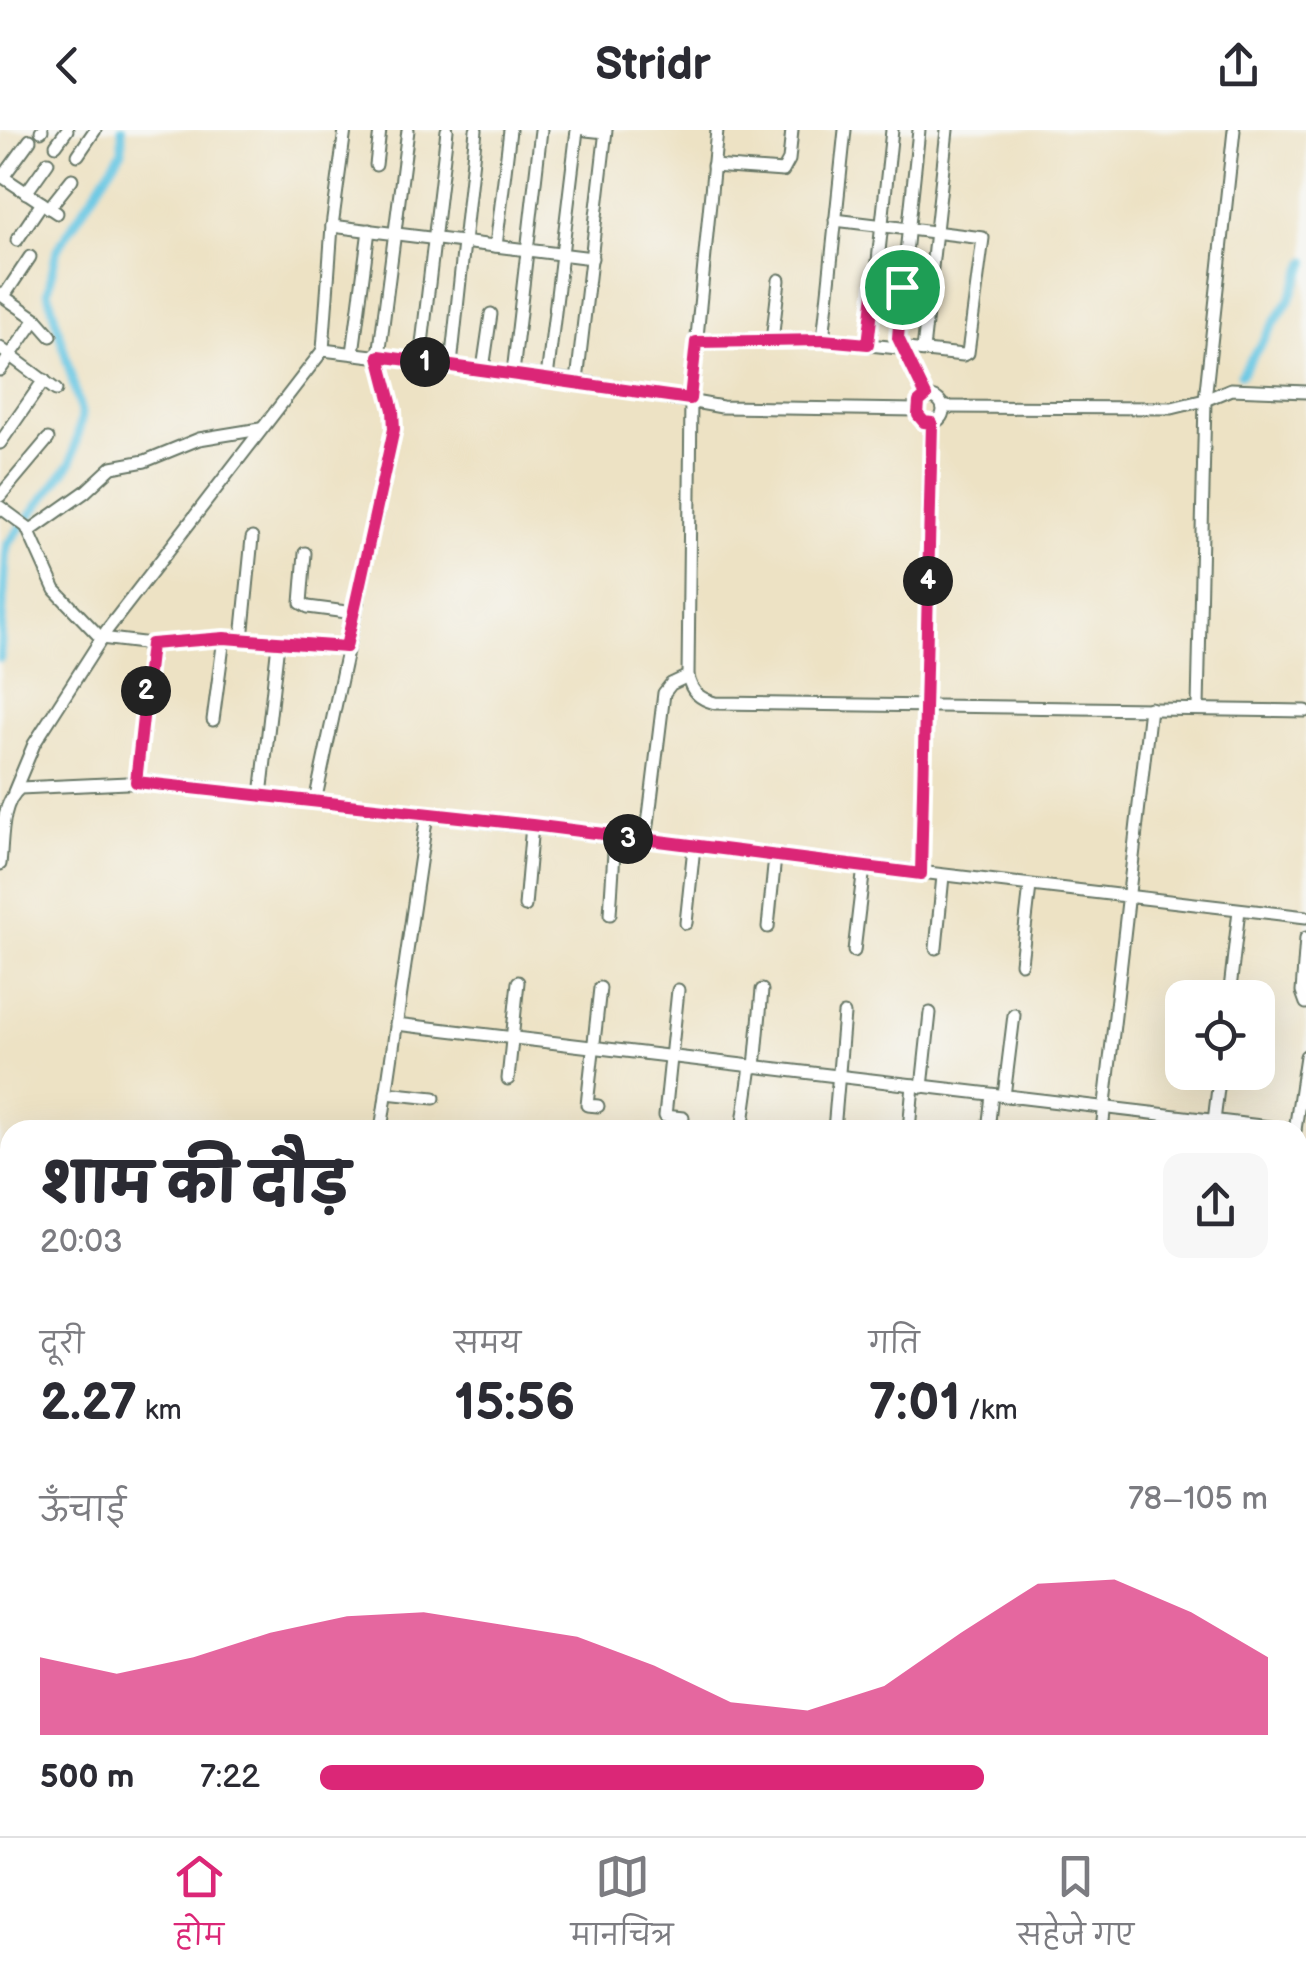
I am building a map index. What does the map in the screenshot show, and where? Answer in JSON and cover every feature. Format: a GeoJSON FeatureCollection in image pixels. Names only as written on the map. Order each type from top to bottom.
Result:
{"type":"FeatureCollection","features":[{"type":"Feature","properties":{"kind":"street"},"geometry":{"type":"LineString","coordinates":[[56,145],[67,130]]}},
{"type":"Feature","properties":{"kind":"street"},"geometry":{"type":"LineString","coordinates":[[78,155],[95,130]]}},
{"type":"Feature","properties":{"kind":"street"},"geometry":{"type":"LineString","coordinates":[[0,864],[5,809],[34,744],[102,638],[322,350],[345,130]]}},
{"type":"Feature","properties":{"kind":"street"},"geometry":{"type":"LineString","coordinates":[[376,165],[380,130]]}},
{"type":"Feature","properties":{"kind":"street"},"geometry":{"type":"LineString","coordinates":[[316,802],[394,429],[379,356],[408,130]]}},
{"type":"Feature","properties":{"kind":"street"},"geometry":{"type":"LineString","coordinates":[[420,361],[446,130]]}},
{"type":"Feature","properties":{"kind":"street"},"geometry":{"type":"LineString","coordinates":[[451,365],[476,130]]}},
{"type":"Feature","properties":{"kind":"street"},"geometry":{"type":"LineString","coordinates":[[496,246],[510,130]]}},
{"type":"Feature","properties":{"kind":"street"},"geometry":{"type":"LineString","coordinates":[[513,373],[541,130]]}},
{"type":"Feature","properties":{"kind":"street"},"geometry":{"type":"LineString","coordinates":[[548,378],[577,130]]}},
{"type":"Feature","properties":{"kind":"street"},"geometry":{"type":"LineString","coordinates":[[577,382],[606,131],[586,130]]}},
{"type":"Feature","properties":{"kind":"street"},"geometry":{"type":"LineString","coordinates":[[717,130],[690,399],[688,676],[701,699],[715,703],[1306,711]]}},
{"type":"Feature","properties":{"kind":"street"},"geometry":{"type":"LineString","coordinates":[[713,166],[783,171],[792,130]]}},
{"type":"Feature","properties":{"kind":"street"},"geometry":{"type":"LineString","coordinates":[[823,340],[845,130]]}},
{"type":"Feature","properties":{"kind":"street"},"geometry":{"type":"LineString","coordinates":[[868,344],[892,130]]}},
{"type":"Feature","properties":{"kind":"street"},"geometry":{"type":"LineString","coordinates":[[919,130],[898,329],[902,348],[926,396]]}},
{"type":"Feature","properties":{"kind":"street"},"geometry":{"type":"LineString","coordinates":[[922,350],[947,130]]}},
{"type":"Feature","properties":{"kind":"street"},"geometry":{"type":"LineString","coordinates":[[1198,708],[1205,400],[1234,130]]}},
{"type":"Feature","properties":{"kind":"street"},"geometry":{"type":"LineString","coordinates":[[0,196],[4,178],[30,140]]}},
{"type":"Feature","properties":{"kind":"street"},"geometry":{"type":"LineString","coordinates":[[26,192],[48,162]]}},
{"type":"Feature","properties":{"kind":"street"},"geometry":{"type":"LineString","coordinates":[[4,178],[49,208]]}},
{"type":"Feature","properties":{"kind":"street"},"geometry":{"type":"LineString","coordinates":[[17,240],[72,179]]}},
{"type":"Feature","properties":{"kind":"street"},"geometry":{"type":"LineString","coordinates":[[696,342],[823,340],[968,353],[983,238],[835,220]]}},
{"type":"Feature","properties":{"kind":"street"},"geometry":{"type":"LineString","coordinates":[[332,226],[592,258]]}},
{"type":"Feature","properties":{"kind":"street"},"geometry":{"type":"LineString","coordinates":[[353,353],[370,230]]}},
{"type":"Feature","properties":{"kind":"street"},"geometry":{"type":"LineString","coordinates":[[30,258],[2,295],[36,319],[51,336]]}},
{"type":"Feature","properties":{"kind":"street"},"geometry":{"type":"LineString","coordinates":[[772,341],[779,280]]}},
{"type":"Feature","properties":{"kind":"street"},"geometry":{"type":"LineString","coordinates":[[875,284],[902,287]]}},
{"type":"Feature","properties":{"kind":"street"},"geometry":{"type":"LineString","coordinates":[[483,369],[491,314]]}},
{"type":"Feature","properties":{"kind":"street"},"geometry":{"type":"LineString","coordinates":[[0,370],[6,351],[36,319]]}},
{"type":"Feature","properties":{"kind":"street"},"geometry":{"type":"LineString","coordinates":[[322,350],[577,382],[722,407],[917,410]]}},
{"type":"Feature","properties":{"kind":"street"},"geometry":{"type":"LineString","coordinates":[[6,351],[56,390]]}},
{"type":"Feature","properties":{"kind":"street"},"geometry":{"type":"LineString","coordinates":[[0,443],[44,380]]}},
{"type":"Feature","properties":{"kind":"street"},"geometry":{"type":"LineString","coordinates":[[944,407],[940,419],[932,423],[924,422],[917,410],[926,396],[935,397],[944,407],[1172,408],[1230,389],[1306,392]]}},
{"type":"Feature","properties":{"kind":"street"},"geometry":{"type":"LineString","coordinates":[[921,874],[932,423]]}},
{"type":"Feature","properties":{"kind":"street"},"geometry":{"type":"LineString","coordinates":[[26,529],[80,495],[112,467],[145,461],[199,439],[260,429]]}},
{"type":"Feature","properties":{"kind":"street"},"geometry":{"type":"LineString","coordinates":[[0,496],[48,438]]}},
{"type":"Feature","properties":{"kind":"street"},"geometry":{"type":"LineString","coordinates":[[0,508],[26,529],[56,590],[102,638],[151,644],[224,638],[346,647]]}},
{"type":"Feature","properties":{"kind":"street"},"geometry":{"type":"LineString","coordinates":[[242,639],[252,538]]}},
{"type":"Feature","properties":{"kind":"street"},"geometry":{"type":"LineString","coordinates":[[305,553],[302,602],[308,607],[354,613]]}},
{"type":"Feature","properties":{"kind":"street"},"geometry":{"type":"LineString","coordinates":[[213,720],[224,638]]}},
{"type":"Feature","properties":{"kind":"street"},"geometry":{"type":"LineString","coordinates":[[261,796],[278,643]]}},
{"type":"Feature","properties":{"kind":"street"},"geometry":{"type":"LineString","coordinates":[[136,782],[151,644]]}},
{"type":"Feature","properties":{"kind":"street"},"geometry":{"type":"LineString","coordinates":[[646,841],[664,693],[670,684],[688,676]]}},
{"type":"Feature","properties":{"kind":"street"},"geometry":{"type":"LineString","coordinates":[[1103,1120],[1150,708]]}},
{"type":"Feature","properties":{"kind":"street"},"geometry":{"type":"LineString","coordinates":[[14,792],[28,786],[136,782],[1306,917]]}},
{"type":"Feature","properties":{"kind":"street"},"geometry":{"type":"LineString","coordinates":[[382,1120],[427,814]]}},
{"type":"Feature","properties":{"kind":"street"},"geometry":{"type":"LineString","coordinates":[[525,906],[532,825]]}},
{"type":"Feature","properties":{"kind":"street"},"geometry":{"type":"LineString","coordinates":[[610,914],[614,837]]}},
{"type":"Feature","properties":{"kind":"street"},"geometry":{"type":"LineString","coordinates":[[686,923],[694,847]]}},
{"type":"Feature","properties":{"kind":"street"},"geometry":{"type":"LineString","coordinates":[[768,927],[776,857]]}},
{"type":"Feature","properties":{"kind":"street"},"geometry":{"type":"LineString","coordinates":[[854,951],[864,867]]}},
{"type":"Feature","properties":{"kind":"street"},"geometry":{"type":"LineString","coordinates":[[936,948],[944,876]]}},
{"type":"Feature","properties":{"kind":"street"},"geometry":{"type":"LineString","coordinates":[[1021,963],[1030,886]]}},
{"type":"Feature","properties":{"kind":"street"},"geometry":{"type":"LineString","coordinates":[[1231,980],[1239,910]]}},
{"type":"Feature","properties":{"kind":"street"},"geometry":{"type":"LineString","coordinates":[[1306,938],[1302,992],[1306,1003]]}},
{"type":"Feature","properties":{"kind":"street"},"geometry":{"type":"LineString","coordinates":[[508,1079],[518,982]]}},
{"type":"Feature","properties":{"kind":"street"},"geometry":{"type":"LineString","coordinates":[[598,1106],[587,1105],[600,988]]}},
{"type":"Feature","properties":{"kind":"street"},"geometry":{"type":"LineString","coordinates":[[678,990],[665,1116],[683,1118]]}},
{"type":"Feature","properties":{"kind":"street"},"geometry":{"type":"LineString","coordinates":[[744,1120],[762,990]]}},
{"type":"Feature","properties":{"kind":"street"},"geometry":{"type":"LineString","coordinates":[[910,1120],[930,1013]]}},
{"type":"Feature","properties":{"kind":"street"},"geometry":{"type":"LineString","coordinates":[[835,1120],[844,1014]]}},
{"type":"Feature","properties":{"kind":"street"},"geometry":{"type":"LineString","coordinates":[[991,1120],[1014,1016]]}},
{"type":"Feature","properties":{"kind":"street"},"geometry":{"type":"LineString","coordinates":[[396,1024],[1104,1106],[1189,1120]]}},
{"type":"Feature","properties":{"kind":"street"},"geometry":{"type":"LineString","coordinates":[[1297,1120],[1306,1056]]}},
{"type":"Feature","properties":{"kind":"street"},"geometry":{"type":"LineString","coordinates":[[1208,1120],[1215,1090]]}},
{"type":"Feature","properties":{"kind":"street"},"geometry":{"type":"LineString","coordinates":[[386,1092],[434,1098]]}},
{"type":"Feature","properties":{"kind":"waterway"},"geometry":{"type":"LineString","coordinates":[[0,658],[7,545],[71,463],[82,416],[48,292],[57,249],[122,151],[122,130]]}},
{"type":"Feature","properties":{"kind":"waterway"},"geometry":{"type":"LineString","coordinates":[[1241,374],[1290,299],[1306,262]]}},
{"type":"Feature","properties":{"kind":"route"},"geometry":{"type":"LineString","coordinates":[[875,284],[902,287],[898,338],[926,396],[919,402],[918,415],[924,422],[932,423],[921,874],[532,825],[136,782],[151,644],[224,638],[346,647],[394,429],[379,356],[690,399],[696,342],[823,340],[868,344],[875,284]]}}]}
